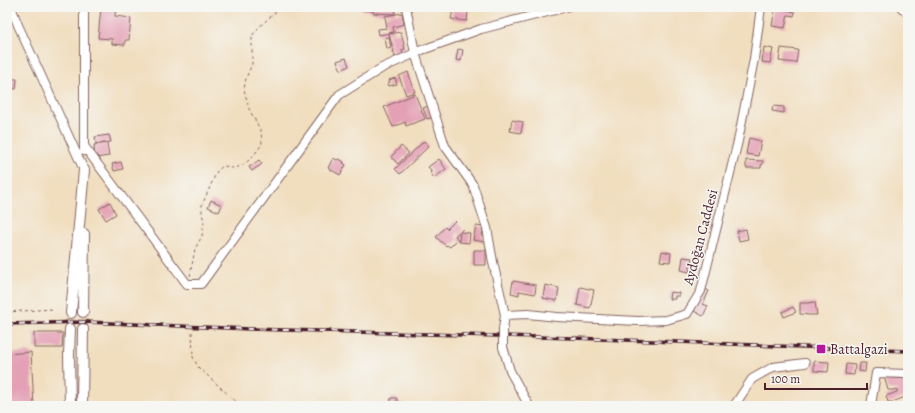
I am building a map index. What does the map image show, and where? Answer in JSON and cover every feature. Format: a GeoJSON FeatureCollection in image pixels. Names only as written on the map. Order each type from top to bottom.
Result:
{"type":"FeatureCollection","features":[{"type":"Feature","properties":{"kind":"main road"},"geometry":{"type":"LineString","coordinates":[[83,312],[84,170]]}},
{"type":"Feature","properties":{"kind":"main road"},"geometry":{"type":"LineString","coordinates":[[71,313],[84,170]]}},
{"type":"Feature","properties":{"kind":"main road"},"geometry":{"type":"LineString","coordinates":[[70,329],[70,406]]}},
{"type":"Feature","properties":{"kind":"main road"},"geometry":{"type":"LineString","coordinates":[[82,406],[83,329]]}},
{"type":"Feature","properties":{"kind":"street"},"geometry":{"type":"LineString","coordinates":[[10,7],[84,170]]}},
{"type":"Feature","properties":{"kind":"street"},"geometry":{"type":"LineString","coordinates":[[84,7],[84,170]]}},
{"type":"Feature","properties":{"kind":"street"},"geometry":{"type":"LineString","coordinates":[[406,7],[416,53],[445,146],[473,185],[487,228],[505,315],[503,347],[510,371],[529,406]]}},
{"type":"Feature","properties":{"kind":"street"},"geometry":{"type":"LineString","coordinates":[[84,146],[187,284],[201,284],[339,95],[382,68],[416,53],[481,29],[567,7]]}},
{"type":"Feature","properties":{"kind":"street","name":"Aydoğan Caddesi"},"geometry":{"type":"LineString","coordinates":[[505,315],[528,314],[638,321],[666,320],[687,314],[701,291],[733,163],[754,59],[761,7]]}},
{"type":"Feature","properties":{"kind":"street"},"geometry":{"type":"LineString","coordinates":[[901,7],[908,12]]}},
{"type":"Feature","properties":{"kind":"street"},"geometry":{"type":"LineString","coordinates":[[734,406],[752,379],[773,367],[805,363]]}},
{"type":"Feature","properties":{"kind":"street"},"geometry":{"type":"LineString","coordinates":[[871,406],[876,373],[908,374]]}},
{"type":"Feature","properties":{"kind":"path"},"geometry":{"type":"LineString","coordinates":[[187,284],[195,249],[202,236],[204,222],[202,205],[217,171],[223,166],[233,168],[242,164],[253,157],[262,144],[261,131],[249,109],[244,89],[246,78],[252,64],[252,36],[258,28],[281,7]]}},
{"type":"Feature","properties":{"kind":"path"},"geometry":{"type":"LineString","coordinates":[[7,312],[53,309]]}},
{"type":"Feature","properties":{"kind":"path"},"geometry":{"type":"LineString","coordinates":[[192,332],[193,357],[198,367],[241,406]]}},
{"type":"Feature","properties":{"kind":"building"},"geometry":{"type":"Polygon","coordinates":[[[101,7],[116,7],[115,16],[131,18],[129,40],[125,40],[125,45],[112,44],[112,39],[98,38],[101,7]]]}},
{"type":"Feature","properties":{"kind":"building"},"geometry":{"type":"Polygon","coordinates":[[[362,7],[395,7],[395,14],[373,13],[373,11],[362,10],[362,7]]]}},
{"type":"Feature","properties":{"kind":"building"},"geometry":{"type":"Polygon","coordinates":[[[775,8],[795,12],[794,16],[788,15],[785,28],[772,26],[775,8]]]}},
{"type":"Feature","properties":{"kind":"building"},"geometry":{"type":"Polygon","coordinates":[[[453,10],[468,12],[467,21],[451,19],[453,10]]]}},
{"type":"Feature","properties":{"kind":"building"},"geometry":{"type":"Polygon","coordinates":[[[402,13],[404,24],[393,27],[394,32],[379,35],[378,29],[387,28],[385,16],[402,13]]]}},
{"type":"Feature","properties":{"kind":"building"},"geometry":{"type":"Polygon","coordinates":[[[401,32],[405,49],[402,50],[403,55],[395,57],[389,34],[401,32]]]}},
{"type":"Feature","properties":{"kind":"building"},"geometry":{"type":"Polygon","coordinates":[[[389,37],[391,48],[387,49],[385,38],[389,37]]]}},
{"type":"Feature","properties":{"kind":"building"},"geometry":{"type":"Polygon","coordinates":[[[764,47],[773,49],[770,63],[762,62],[764,47]]]}},
{"type":"Feature","properties":{"kind":"building"},"geometry":{"type":"Polygon","coordinates":[[[781,48],[798,50],[796,63],[779,61],[781,48]]]}},
{"type":"Feature","properties":{"kind":"building"},"geometry":{"type":"Polygon","coordinates":[[[458,49],[463,50],[461,61],[456,60],[458,49]]]}},
{"type":"Feature","properties":{"kind":"building"},"geometry":{"type":"Polygon","coordinates":[[[346,58],[349,66],[341,70],[337,61],[346,58]]]}},
{"type":"Feature","properties":{"kind":"building"},"geometry":{"type":"Polygon","coordinates":[[[408,72],[415,92],[406,95],[399,76],[408,72]]]}},
{"type":"Feature","properties":{"kind":"building"},"geometry":{"type":"Polygon","coordinates":[[[395,78],[397,84],[388,86],[387,84],[390,82],[389,80],[395,78]]]}},
{"type":"Feature","properties":{"kind":"building"},"geometry":{"type":"Polygon","coordinates":[[[7,79],[17,79],[16,89],[7,88],[7,79]]]}},
{"type":"Feature","properties":{"kind":"building"},"geometry":{"type":"Polygon","coordinates":[[[415,94],[425,119],[406,126],[405,122],[393,127],[384,107],[415,94]]]}},
{"type":"Feature","properties":{"kind":"building"},"geometry":{"type":"Polygon","coordinates":[[[429,106],[433,117],[427,119],[423,108],[429,106]]]}},
{"type":"Feature","properties":{"kind":"building"},"geometry":{"type":"Polygon","coordinates":[[[773,106],[784,107],[784,113],[772,111],[773,106]]]}},
{"type":"Feature","properties":{"kind":"building"},"geometry":{"type":"Polygon","coordinates":[[[512,120],[523,122],[521,133],[510,131],[512,120]]]}},
{"type":"Feature","properties":{"kind":"building"},"geometry":{"type":"Polygon","coordinates":[[[109,135],[111,142],[96,144],[95,137],[109,135]]]}},
{"type":"Feature","properties":{"kind":"building"},"geometry":{"type":"Polygon","coordinates":[[[749,138],[761,141],[758,156],[746,154],[749,138]]]}},
{"type":"Feature","properties":{"kind":"building"},"geometry":{"type":"Polygon","coordinates":[[[424,141],[429,146],[400,174],[395,169],[424,141]]]}},
{"type":"Feature","properties":{"kind":"building"},"geometry":{"type":"Polygon","coordinates":[[[107,143],[109,156],[95,158],[94,145],[107,143]]]}},
{"type":"Feature","properties":{"kind":"building"},"geometry":{"type":"Polygon","coordinates":[[[401,146],[409,153],[398,164],[391,157],[401,146]]]}},
{"type":"Feature","properties":{"kind":"building"},"geometry":{"type":"Polygon","coordinates":[[[333,158],[337,160],[339,159],[346,165],[340,175],[328,168],[333,158]]]}},
{"type":"Feature","properties":{"kind":"building"},"geometry":{"type":"Polygon","coordinates":[[[439,159],[446,169],[434,178],[430,172],[432,171],[428,167],[439,159]]]}},
{"type":"Feature","properties":{"kind":"building"},"geometry":{"type":"Polygon","coordinates":[[[259,160],[262,164],[252,171],[249,167],[259,160]]]}},
{"type":"Feature","properties":{"kind":"building"},"geometry":{"type":"Polygon","coordinates":[[[746,160],[763,161],[763,164],[761,165],[761,168],[746,168],[746,160]]]}},
{"type":"Feature","properties":{"kind":"building"},"geometry":{"type":"Polygon","coordinates":[[[121,162],[123,169],[114,171],[112,164],[121,162]]]}},
{"type":"Feature","properties":{"kind":"building"},"geometry":{"type":"Polygon","coordinates":[[[211,200],[222,205],[219,212],[208,207],[211,200]]]}},
{"type":"Feature","properties":{"kind":"building"},"geometry":{"type":"Polygon","coordinates":[[[110,202],[116,214],[106,220],[99,209],[110,202]]]}},
{"type":"Feature","properties":{"kind":"building"},"geometry":{"type":"Polygon","coordinates":[[[455,221],[463,229],[455,236],[458,239],[450,247],[447,245],[446,246],[436,237],[445,227],[447,229],[455,221]]]}},
{"type":"Feature","properties":{"kind":"building"},"geometry":{"type":"Polygon","coordinates":[[[476,226],[483,227],[482,237],[485,237],[484,242],[473,240],[476,226]]]}},
{"type":"Feature","properties":{"kind":"building"},"geometry":{"type":"Polygon","coordinates":[[[746,229],[748,239],[739,241],[737,231],[746,229]]]}},
{"type":"Feature","properties":{"kind":"building"},"geometry":{"type":"Polygon","coordinates":[[[460,232],[470,233],[469,243],[459,242],[460,232]]]}},
{"type":"Feature","properties":{"kind":"building"},"geometry":{"type":"Polygon","coordinates":[[[474,250],[486,250],[486,265],[474,265],[474,250]]]}},
{"type":"Feature","properties":{"kind":"building"},"geometry":{"type":"Polygon","coordinates":[[[662,251],[671,253],[670,262],[660,261],[662,251]]]}},
{"type":"Feature","properties":{"kind":"building"},"geometry":{"type":"Polygon","coordinates":[[[683,257],[692,258],[689,272],[681,270],[683,257]]]}},
{"type":"Feature","properties":{"kind":"building"},"geometry":{"type":"Polygon","coordinates":[[[513,281],[536,285],[535,294],[519,291],[519,295],[511,293],[513,281]]]}},
{"type":"Feature","properties":{"kind":"building"},"geometry":{"type":"Polygon","coordinates":[[[545,285],[559,288],[557,301],[543,298],[545,285]]]}},
{"type":"Feature","properties":{"kind":"building"},"geometry":{"type":"Polygon","coordinates":[[[580,287],[594,290],[590,308],[577,305],[580,287]]]}},
{"type":"Feature","properties":{"kind":"building"},"geometry":{"type":"Polygon","coordinates":[[[705,289],[709,291],[703,304],[708,306],[703,316],[694,311],[705,289]]]}},
{"type":"Feature","properties":{"kind":"building"},"geometry":{"type":"Polygon","coordinates":[[[670,292],[679,293],[679,296],[675,296],[675,299],[669,299],[670,292]]]}},
{"type":"Feature","properties":{"kind":"building"},"geometry":{"type":"Polygon","coordinates":[[[815,302],[817,315],[800,314],[800,303],[815,302]]]}},
{"type":"Feature","properties":{"kind":"building"},"geometry":{"type":"Polygon","coordinates":[[[793,307],[796,312],[784,317],[782,312],[793,307]]]}},
{"type":"Feature","properties":{"kind":"building"},"geometry":{"type":"Polygon","coordinates":[[[34,333],[63,333],[62,348],[34,348],[34,333]]]}},
{"type":"Feature","properties":{"kind":"building"},"geometry":{"type":"Polygon","coordinates":[[[31,352],[34,406],[7,406],[7,354],[31,352]]]}},
{"type":"Feature","properties":{"kind":"building","name":"Battalgazi"},"geometry":{"type":"Polygon","coordinates":[[[814,361],[829,362],[828,372],[814,371],[814,361]]]}},
{"type":"Feature","properties":{"kind":"building"},"geometry":{"type":"Polygon","coordinates":[[[860,363],[866,363],[865,372],[859,371],[860,363]]]}},
{"type":"Feature","properties":{"kind":"building"},"geometry":{"type":"Polygon","coordinates":[[[846,364],[855,365],[854,375],[845,374],[846,364]]]}},
{"type":"Feature","properties":{"kind":"building"},"geometry":{"type":"Polygon","coordinates":[[[885,377],[908,379],[908,396],[888,402],[886,396],[897,392],[897,389],[888,390],[885,377]]]}},
{"type":"Feature","properties":{"kind":"building"},"geometry":{"type":"Polygon","coordinates":[[[391,398],[397,398],[397,402],[403,403],[403,406],[390,406],[391,398]]]}},
{"type":"Feature","properties":{"kind":"tunnel"},"geometry":{"type":"LineString","coordinates":[[83,312],[83,329]]}},
{"type":"Feature","properties":{"kind":"tunnel"},"geometry":{"type":"LineString","coordinates":[[70,329],[71,313]]}},
{"type":"Feature","properties":{"kind":"railway"},"geometry":{"type":"LineString","coordinates":[[7,324],[86,322],[250,329],[573,338],[908,351]]}},
{"type":"Feature","properties":{"kind":"place","name":"Battalgazi"},"geometry":{"type":"Point","coordinates":[821,349]}}]}
